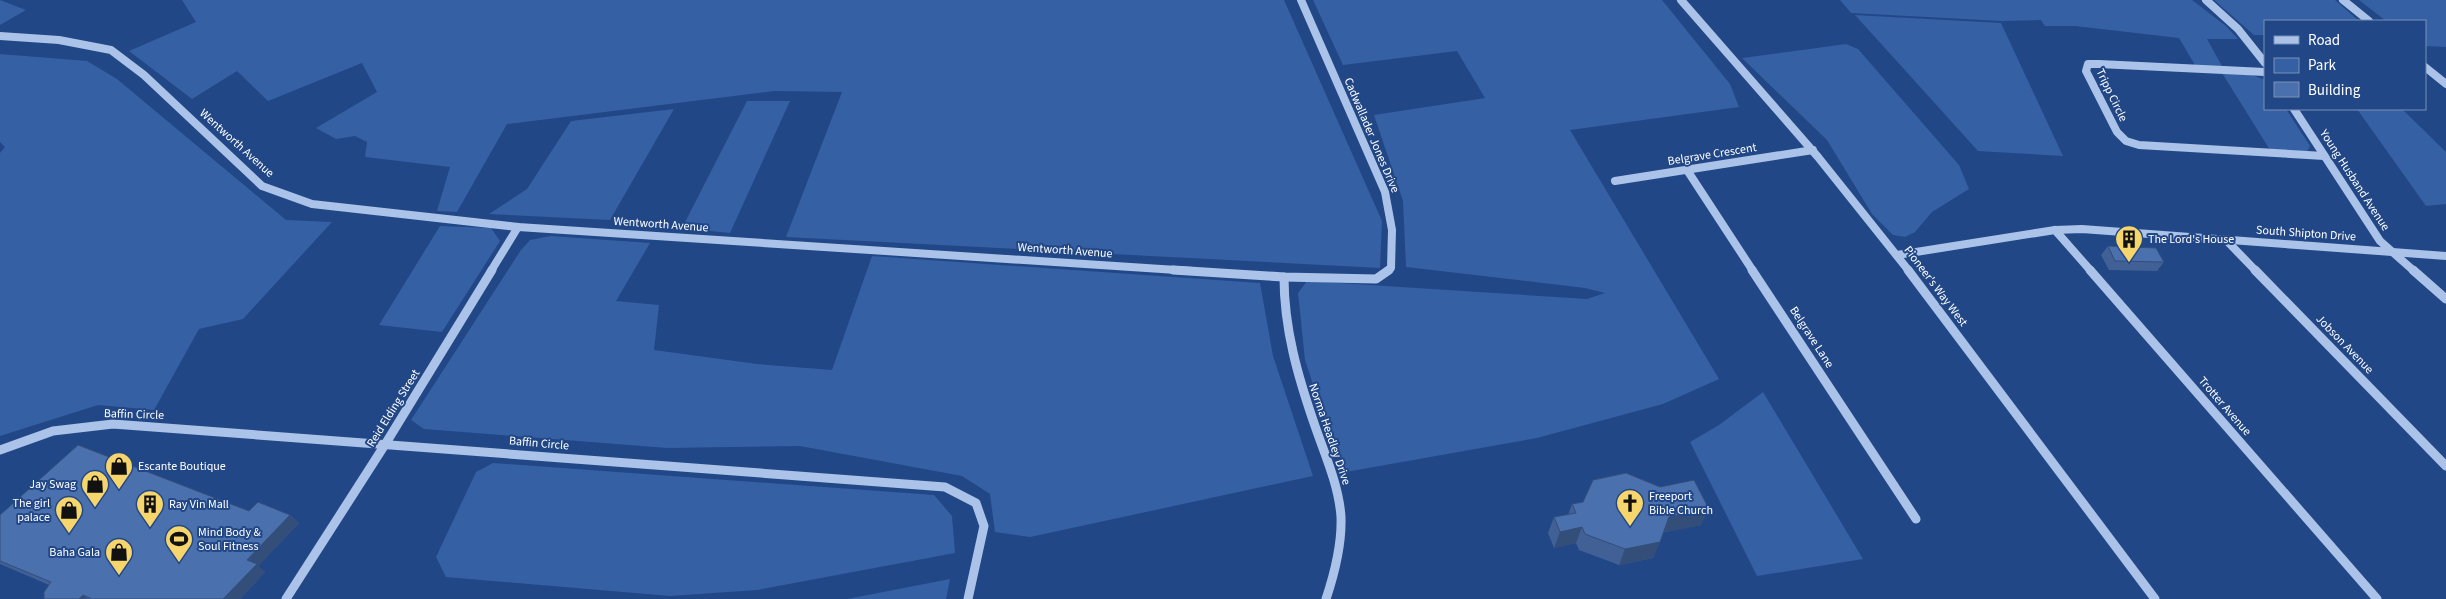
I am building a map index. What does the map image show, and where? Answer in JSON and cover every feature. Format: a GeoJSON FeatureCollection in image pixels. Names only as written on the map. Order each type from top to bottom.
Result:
{"type":"FeatureCollection","features":[{"type":"Feature","properties":{"kind":"street","name":"Cadwallader Jones Drive"},"geometry":{"type":"LineString","coordinates":[[1301,0],[1385,192],[1393,217],[1394,250],[1391,268],[1376,279]]}},
{"type":"Feature","properties":{"kind":"street","name":"Pioneer's Way West"},"geometry":{"type":"LineString","coordinates":[[1681,0],[1813,150],[1897,255],[2110,542],[2155,599]]}},
{"type":"Feature","properties":{"kind":"street"},"geometry":{"type":"LineString","coordinates":[[2206,0],[2231,20],[2248,39],[2264,62]]}},
{"type":"Feature","properties":{"kind":"street"},"geometry":{"type":"LineString","coordinates":[[2343,0],[2368,20]]}},
{"type":"Feature","properties":{"kind":"street","name":"Wentworth Avenue"},"geometry":{"type":"LineString","coordinates":[[0,36],[59,40],[111,50],[144,75],[262,186],[312,204],[518,227],[1284,277],[1376,279]]}},
{"type":"Feature","properties":{"kind":"street","name":"Tripp Circle"},"geometry":{"type":"LineString","coordinates":[[2264,72],[2099,64],[2088,64],[2086,71],[2117,132],[2126,141],[2139,145],[2324,156]]}},
{"type":"Feature","properties":{"kind":"street"},"geometry":{"type":"LineString","coordinates":[[2426,68],[2446,84]]}},
{"type":"Feature","properties":{"kind":"street","name":"Young Husband Avenue"},"geometry":{"type":"LineString","coordinates":[[2295,110],[2380,241],[2446,299]]}},
{"type":"Feature","properties":{"kind":"street","name":"Belgrave Crescent"},"geometry":{"type":"LineString","coordinates":[[1615,181],[1813,150]]}},
{"type":"Feature","properties":{"kind":"street","name":"Belgrave Lane"},"geometry":{"type":"LineString","coordinates":[[1687,170],[1916,518]]}},
{"type":"Feature","properties":{"kind":"street","name":"Reid Elding Street"},"geometry":{"type":"LineString","coordinates":[[286,599],[386,443],[518,227]]}},
{"type":"Feature","properties":{"kind":"street","name":"South Shipton Drive"},"geometry":{"type":"LineString","coordinates":[[1897,255],[2055,230],[2082,229],[2446,256]]}},
{"type":"Feature","properties":{"kind":"street","name":"Trotter Avenue"},"geometry":{"type":"LineString","coordinates":[[2055,230],[2377,599]]}},
{"type":"Feature","properties":{"kind":"street","name":"Jobson Avenue"},"geometry":{"type":"LineString","coordinates":[[2226,240],[2446,466]]}},
{"type":"Feature","properties":{"kind":"street","name":"Norma Headley Drive"},"geometry":{"type":"LineString","coordinates":[[1284,277],[1283,301],[1294,366],[1337,493],[1341,523],[1340,554],[1326,599]]}},
{"type":"Feature","properties":{"kind":"street","name":"Baffin Circle"},"geometry":{"type":"LineString","coordinates":[[0,450],[53,431],[113,424],[386,443],[945,487],[976,503],[984,526],[968,599]]}},
{"type":"Feature","properties":{"kind":"green space"},"geometry":{"type":"Polygon","coordinates":[[[0,0],[26,10],[0,25],[0,0]]]}},
{"type":"Feature","properties":{"kind":"green space"},"geometry":{"type":"Polygon","coordinates":[[[182,0],[1284,0],[1382,221],[1380,268],[786,237],[842,92],[775,91],[507,124],[457,212],[437,211],[450,167],[365,157],[367,142],[355,136],[336,139],[316,128],[377,92],[362,63],[268,101],[237,71],[192,99],[129,51],[196,22],[182,0]]]}},
{"type":"Feature","properties":{"kind":"green space"},"geometry":{"type":"Polygon","coordinates":[[[1313,0],[1662,0],[1730,84],[1739,107],[1570,130],[1719,379],[1663,404],[1537,438],[1346,472],[1325,421],[1305,360],[1298,293],[1307,281],[1587,299],[1605,293],[1585,288],[1406,267],[1403,201],[1374,115],[1485,98],[1457,51],[1343,65],[1313,0]]]}},
{"type":"Feature","properties":{"kind":"green space"},"geometry":{"type":"Polygon","coordinates":[[[1840,0],[2192,0],[2226,26],[2238,39],[2207,39],[2223,68],[2195,65],[2179,38],[2075,26],[2045,26],[2041,20],[2002,21],[1851,13],[1840,0]]]}},
{"type":"Feature","properties":{"kind":"green space"},"geometry":{"type":"Polygon","coordinates":[[[2214,0],[2335,0],[2358,20],[2264,20],[2264,35],[2254,35],[2214,0]]]}},
{"type":"Feature","properties":{"kind":"green space"},"geometry":{"type":"Polygon","coordinates":[[[2359,0],[2446,0],[2446,47],[2426,46],[2426,20],[2385,20],[2359,0]]]}},
{"type":"Feature","properties":{"kind":"green space"},"geometry":{"type":"Polygon","coordinates":[[[1855,15],[2001,23],[2063,156],[1978,151],[1855,15]]]}},
{"type":"Feature","properties":{"kind":"green space"},"geometry":{"type":"Polygon","coordinates":[[[1846,44],[1858,49],[1959,165],[1969,189],[1932,212],[1915,232],[1905,237],[1893,235],[1872,214],[1827,140],[1742,58],[1846,44]]]}},
{"type":"Feature","properties":{"kind":"green space"},"geometry":{"type":"Polygon","coordinates":[[[0,54],[87,61],[117,79],[286,220],[332,222],[243,319],[199,329],[154,410],[98,405],[0,436],[0,153],[5,147],[0,142],[0,54]]]}},
{"type":"Feature","properties":{"kind":"green space"},"geometry":{"type":"Polygon","coordinates":[[[2222,73],[2252,75],[2264,80],[2264,110],[2287,110],[2310,146],[2307,152],[2270,150],[2222,73]]]}},
{"type":"Feature","properties":{"kind":"green space"},"geometry":{"type":"Polygon","coordinates":[[[747,101],[790,101],[730,233],[682,228],[747,101]]]}},
{"type":"Feature","properties":{"kind":"green space"},"geometry":{"type":"Polygon","coordinates":[[[674,109],[610,220],[489,214],[527,189],[571,121],[674,109]]]}},
{"type":"Feature","properties":{"kind":"green space"},"geometry":{"type":"Polygon","coordinates":[[[2358,110],[2403,110],[2446,152],[2446,204],[2426,206],[2358,110]]]}},
{"type":"Feature","properties":{"kind":"green space"},"geometry":{"type":"Polygon","coordinates":[[[440,226],[491,228],[500,241],[442,332],[379,325],[440,226]]]}},
{"type":"Feature","properties":{"kind":"green space"},"geometry":{"type":"Polygon","coordinates":[[[551,236],[650,243],[616,301],[659,305],[654,350],[757,364],[832,370],[872,256],[1260,283],[1273,356],[1313,476],[1030,537],[995,532],[990,494],[962,476],[800,446],[667,448],[424,429],[411,420],[521,250],[530,240],[551,236]]]}},
{"type":"Feature","properties":{"kind":"green space"},"geometry":{"type":"Polygon","coordinates":[[[1763,392],[1863,559],[1757,576],[1690,442],[1719,425],[1763,392]]]}},
{"type":"Feature","properties":{"kind":"green space"},"geometry":{"type":"Polygon","coordinates":[[[493,463],[934,495],[952,516],[955,553],[757,590],[670,596],[446,577],[436,557],[476,472],[493,463]]]}},
{"type":"Feature","properties":{"kind":"green space"},"geometry":{"type":"Polygon","coordinates":[[[950,579],[946,599],[847,599],[950,579]]]}},
{"type":"Feature","properties":{"kind":"building"},"geometry":{"type":"Polygon","coordinates":[[[2108,246],[2156,248],[2164,262],[2115,261],[2108,246]]]}},
{"type":"Feature","properties":{"kind":"building","name":"Ray Vin Mall"},"geometry":{"type":"Polygon","coordinates":[[[78,445],[249,511],[258,502],[290,515],[247,560],[257,564],[223,599],[92,599],[83,595],[79,599],[44,599],[44,592],[51,582],[0,561],[0,515],[78,445]]]}},
{"type":"Feature","properties":{"kind":"building","name":"Freeport Bible Church"},"geometry":{"type":"Polygon","coordinates":[[[1626,473],[1660,487],[1694,480],[1709,509],[1669,517],[1660,542],[1625,549],[1585,534],[1582,527],[1560,532],[1554,517],[1576,513],[1572,504],[1583,502],[1593,480],[1626,473]]]}},
{"type":"Feature","properties":{"kind":"place","name":"The Lord's House"},"geometry":{"type":"Point","coordinates":[2129,263]}},
{"type":"Feature","properties":{"kind":"place","name":"Escante Boutique"},"geometry":{"type":"Point","coordinates":[119,490]}},
{"type":"Feature","properties":{"kind":"place","name":"Jay Swag"},"geometry":{"type":"Point","coordinates":[95,508]}},
{"type":"Feature","properties":{"kind":"place","name":"Freeport Bible Church"},"geometry":{"type":"Point","coordinates":[1630,527]}},
{"type":"Feature","properties":{"kind":"place","name":"Ray Vin Mall"},"geometry":{"type":"Point","coordinates":[150,528]}},
{"type":"Feature","properties":{"kind":"place","name":"The girl palace"},"geometry":{"type":"Point","coordinates":[69,534]}},
{"type":"Feature","properties":{"kind":"place","name":"Mind Body & Soul Fitness"},"geometry":{"type":"Point","coordinates":[179,563]}},
{"type":"Feature","properties":{"kind":"place","name":"Baha Gala"},"geometry":{"type":"Point","coordinates":[119,576]}}]}
